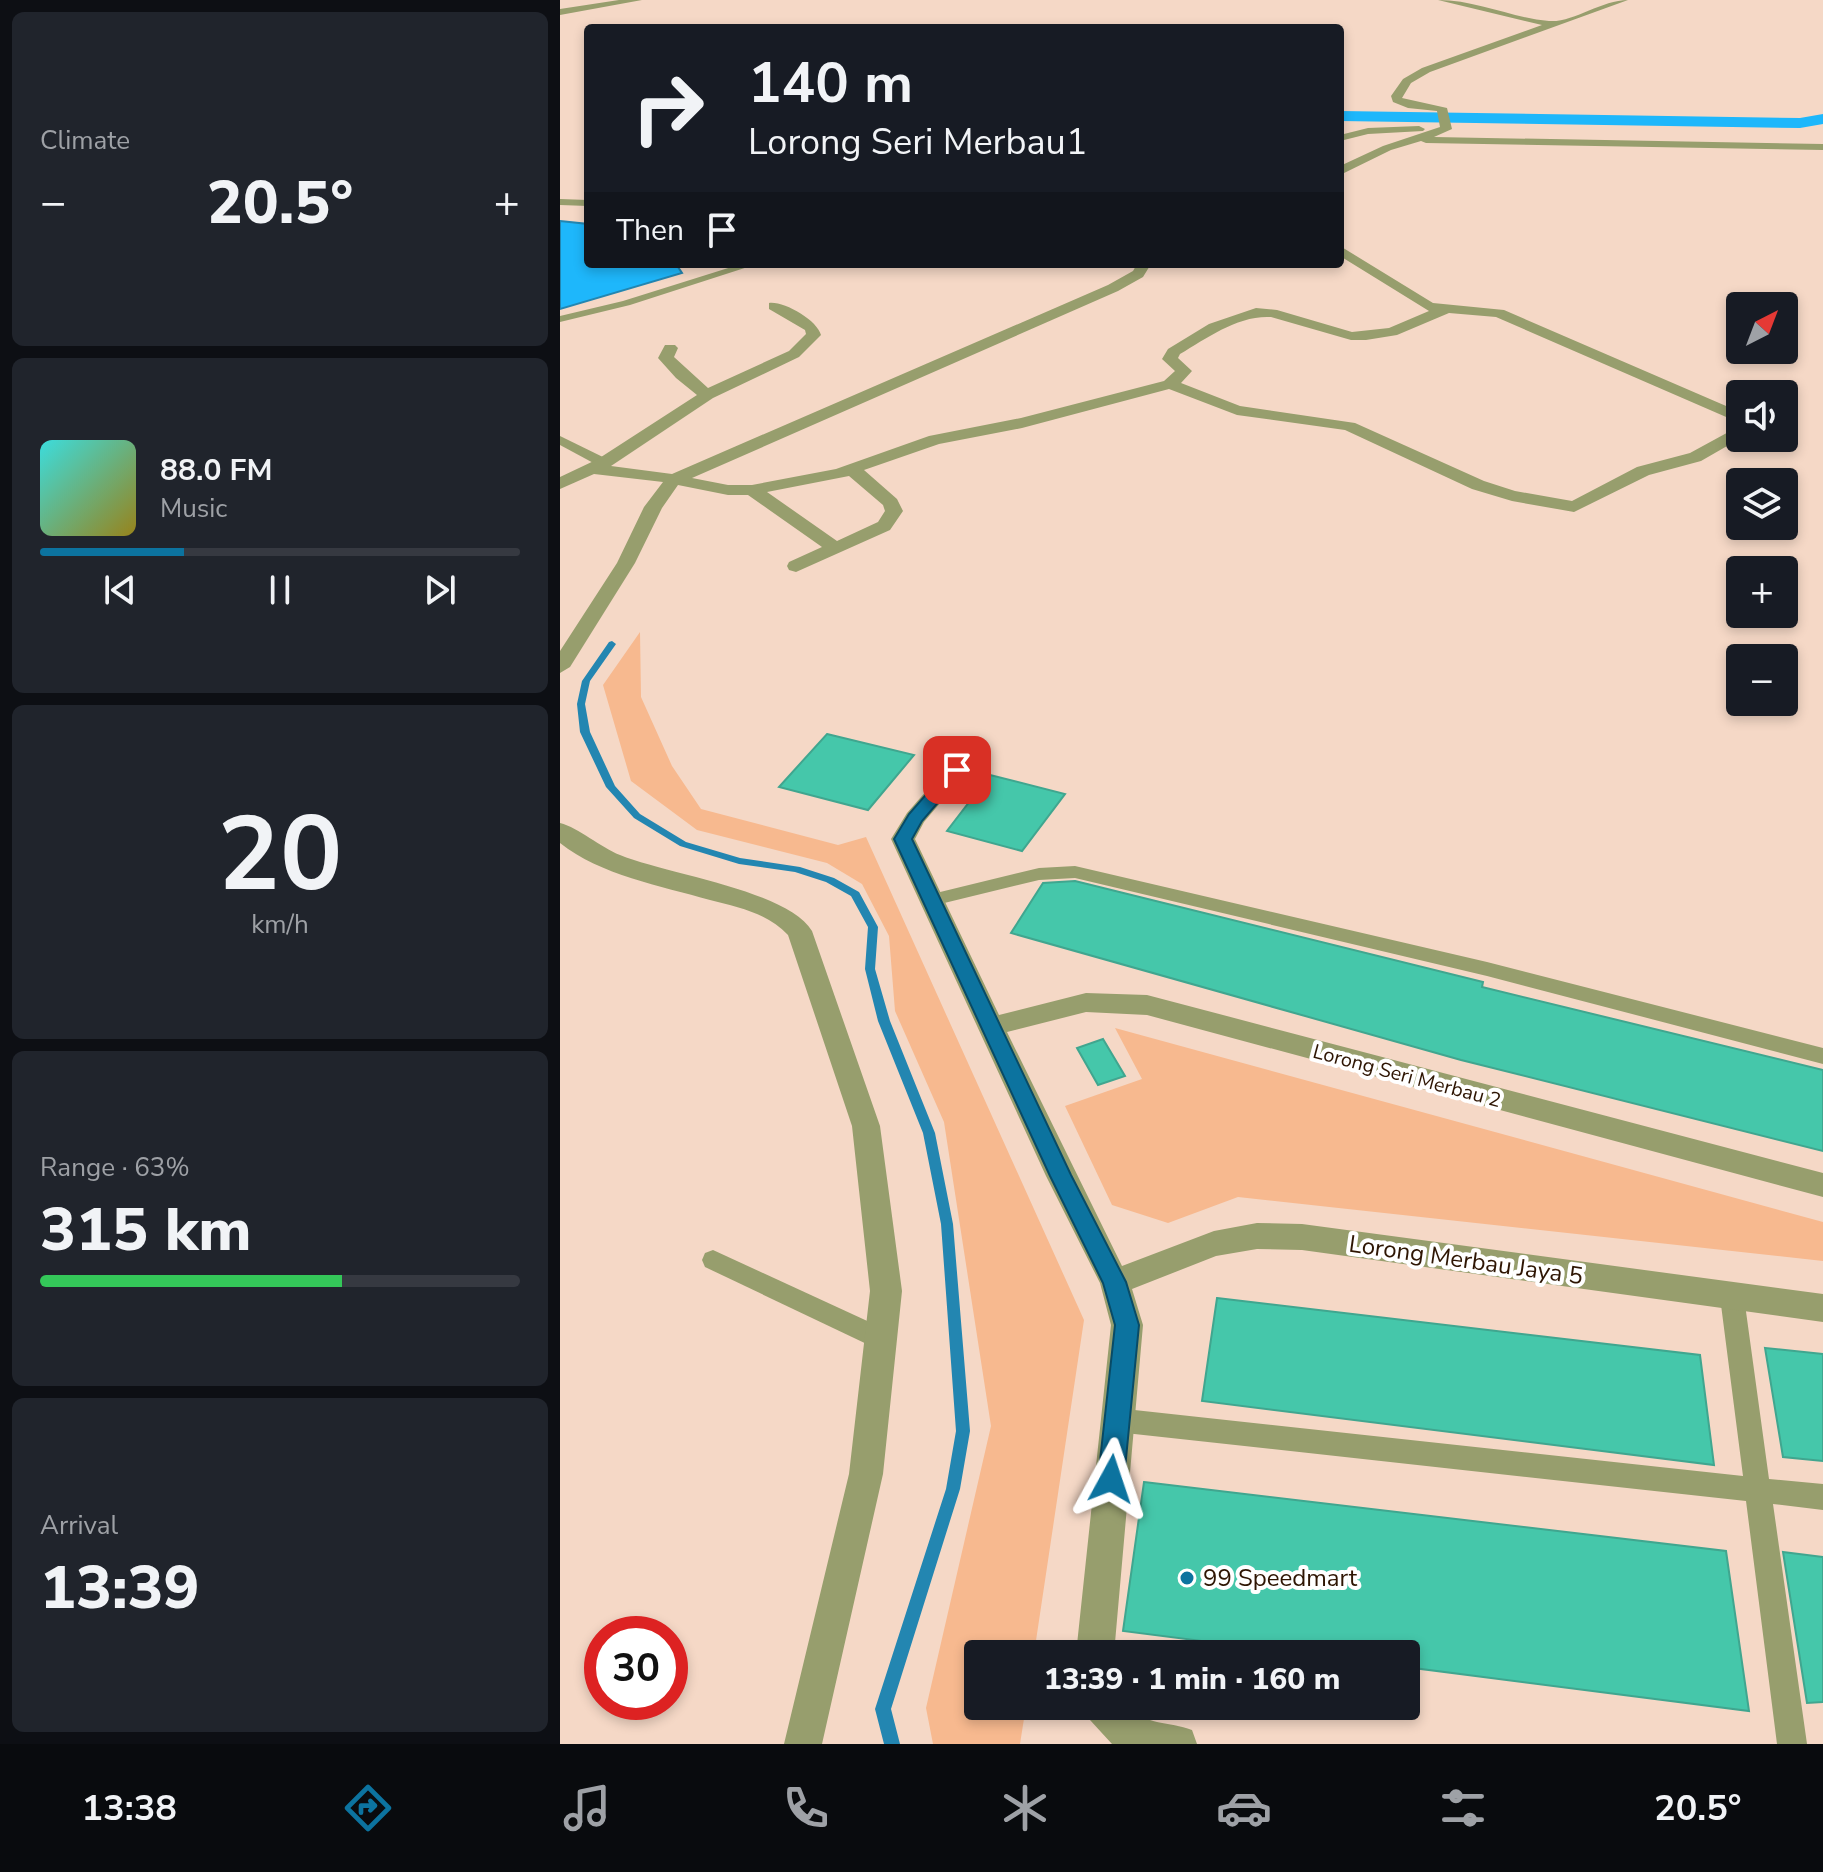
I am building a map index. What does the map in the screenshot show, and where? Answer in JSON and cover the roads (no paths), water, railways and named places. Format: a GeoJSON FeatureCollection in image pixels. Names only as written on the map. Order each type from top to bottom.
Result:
{"type":"FeatureCollection","features":[{"type":"Feature","properties":{"kind":"street"},"geometry":{"type":"LineString","coordinates":[[560,12],[637,0]]}},
{"type":"Feature","properties":{"kind":"street"},"geometry":{"type":"LineString","coordinates":[[1443,0],[1551,24]]}},
{"type":"Feature","properties":{"kind":"street"},"geometry":{"type":"LineString","coordinates":[[1446,127],[1442,108],[1401,103],[1396,96],[1407,81],[1426,70],[1623,0]]}},
{"type":"Feature","properties":{"kind":"street"},"geometry":{"type":"LineString","coordinates":[[1344,137],[1368,131],[1446,127]]}},
{"type":"Feature","properties":{"kind":"street"},"geometry":{"type":"LineString","coordinates":[[1344,169],[1387,148],[1422,139],[1446,127]]}},
{"type":"Feature","properties":{"kind":"street"},"geometry":{"type":"LineString","coordinates":[[1422,139],[1443,142],[1823,147]]}},
{"type":"Feature","properties":{"kind":"street"},"geometry":{"type":"LineString","coordinates":[[1344,253],[1419,302],[1444,310],[1474,309],[1499,313],[1726,412]]}},
{"type":"Feature","properties":{"kind":"street"},"geometry":{"type":"LineString","coordinates":[[560,667],[626,563],[653,507],[674,479],[1101,293],[1138,274],[1142,268]]}},
{"type":"Feature","properties":{"kind":"street"},"geometry":{"type":"LineString","coordinates":[[560,484],[599,466],[707,395],[794,354],[814,335],[805,322],[774,306]]}},
{"type":"Feature","properties":{"kind":"street"},"geometry":{"type":"LineString","coordinates":[[599,466],[728,490],[752,490],[802,481],[935,440],[1022,423],[1170,384],[1184,371],[1170,359],[1173,352],[1214,327],[1249,313],[1272,313],[1351,336],[1366,336],[1392,332],[1444,310]]}},
{"type":"Feature","properties":{"kind":"street"},"geometry":{"type":"LineString","coordinates":[[670,348],[666,358],[681,375],[707,395]]}},
{"type":"Feature","properties":{"kind":"street"},"geometry":{"type":"LineString","coordinates":[[1170,384],[1237,410],[1349,426],[1478,485],[1512,496],[1574,507],[1643,471],[1695,457],[1726,440]]}},
{"type":"Feature","properties":{"kind":"street"},"geometry":{"type":"LineString","coordinates":[[796,566],[884,526],[894,511],[880,491],[851,468]]}},
{"type":"Feature","properties":{"kind":"street"},"geometry":{"type":"LineString","coordinates":[[752,490],[835,548]]}},
{"type":"Feature","properties":{"kind":"street"},"geometry":{"type":"LineString","coordinates":[[957,770],[915,818],[903,839],[990,1027],[1115,1282],[1127,1325],[1096,1640]]}},
{"type":"Feature","properties":{"kind":"street"},"geometry":{"type":"LineString","coordinates":[[560,831],[578,845],[632,867],[783,914],[799,931],[866,1126],[886,1291],[866,1474],[803,1744]]}},
{"type":"Feature","properties":{"kind":"street","name":"Lorong Seri Merbau 2"},"geometry":{"type":"LineString","coordinates":[[990,1027],[1073,1002],[1117,999],[1823,1185]]}},
{"type":"Feature","properties":{"kind":"street","name":"Lorong Merbau Jaya 5"},"geometry":{"type":"LineString","coordinates":[[1115,1282],[1214,1244],[1257,1236],[1302,1237],[1823,1308]]}},
{"type":"Feature","properties":{"kind":"street"},"geometry":{"type":"LineString","coordinates":[[1113,1720],[1136,1740],[1178,1744]]}},
{"type":"Feature","properties":{"kind":"lane"},"geometry":{"type":"LineString","coordinates":[[560,202],[584,203]]}},
{"type":"Feature","properties":{"kind":"lane"},"geometry":{"type":"LineString","coordinates":[[560,319],[626,303],[739,268]]}},
{"type":"Feature","properties":{"kind":"lane"},"geometry":{"type":"LineString","coordinates":[[560,440],[599,466]]}},
{"type":"Feature","properties":{"kind":"lane"},"geometry":{"type":"LineString","coordinates":[[932,900],[1039,874],[1075,872],[1487,969],[1823,1056]]}},
{"type":"Feature","properties":{"kind":"lane"},"geometry":{"type":"LineString","coordinates":[[713,1260],[881,1339]]}},
{"type":"Feature","properties":{"kind":"lane"},"geometry":{"type":"LineString","coordinates":[[1732,1297],[1792,1744]]}},
{"type":"Feature","properties":{"kind":"lane"},"geometry":{"type":"LineString","coordinates":[[1116,1420],[1823,1497]]}},
{"type":"Feature","properties":{"kind":"water"},"geometry":{"type":"Polygon","coordinates":[[[560,221],[584,224],[584,268],[679,268],[682,273],[560,309],[560,221]]]}},
{"type":"Feature","properties":{"kind":"waterway"},"geometry":{"type":"LineString","coordinates":[[1344,116],[1800,123],[1823,119]]}},
{"type":"Feature","properties":{"kind":"waterway"},"geometry":{"type":"LineString","coordinates":[[612,644],[586,681],[581,704],[585,732],[611,787],[637,816],[683,844],[739,861],[796,869],[830,880],[855,894],[873,927],[870,969],[884,1021],[929,1133],[947,1224],[963,1431],[953,1489],[883,1709],[892,1744]]}},
{"type":"Feature","properties":{"kind":"place","name":"99 Speedmart"},"geometry":{"type":"Point","coordinates":[1187,1578]}}]}
